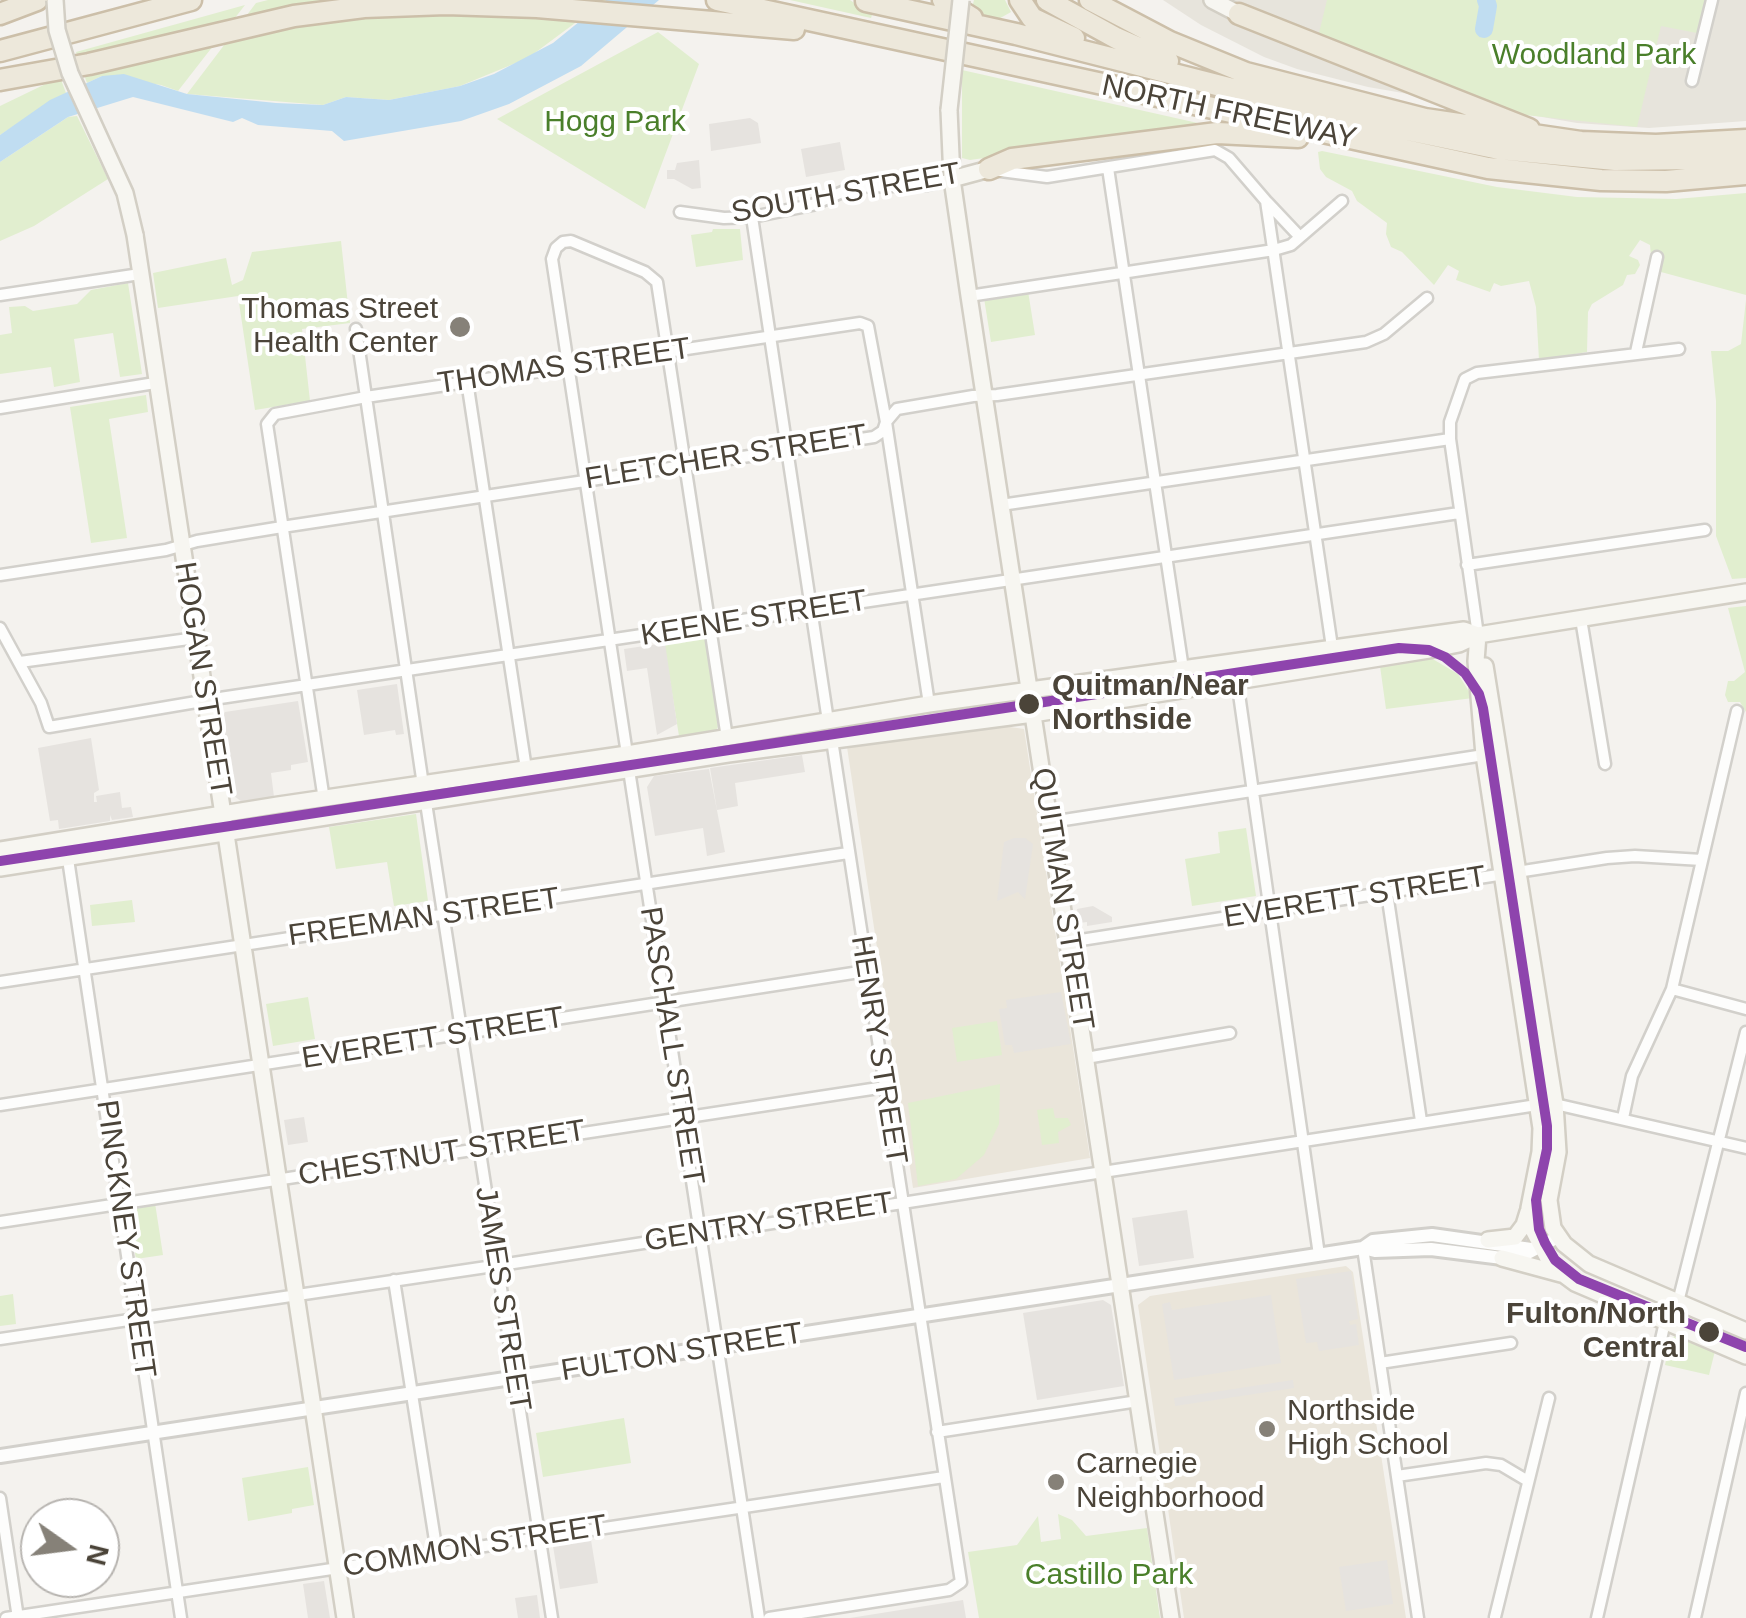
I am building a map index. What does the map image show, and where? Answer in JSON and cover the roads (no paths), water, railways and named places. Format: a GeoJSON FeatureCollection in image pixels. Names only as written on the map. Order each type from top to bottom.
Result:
{"type":"FeatureCollection","features":[{"type":"Feature","properties":{"kind":"highway"},"geometry":{"type":"LineString","coordinates":[[0,6],[30,0]]}},
{"type":"Feature","properties":{"kind":"highway"},"geometry":{"type":"LineString","coordinates":[[0,14],[38,0]]}},
{"type":"Feature","properties":{"kind":"highway"},"geometry":{"type":"LineString","coordinates":[[0,51],[192,0]]}},
{"type":"Feature","properties":{"kind":"highway"},"geometry":{"type":"LineString","coordinates":[[717,0],[739,14]]}},
{"type":"Feature","properties":{"kind":"highway"},"geometry":{"type":"LineString","coordinates":[[866,0],[1307,108]]}},
{"type":"Feature","properties":{"kind":"highway"},"geometry":{"type":"LineString","coordinates":[[943,0],[974,19],[1016,34]]}},
{"type":"Feature","properties":{"kind":"highway"},"geometry":{"type":"LineString","coordinates":[[1020,0],[1032,18],[1045,26],[1126,61]]}},
{"type":"Feature","properties":{"kind":"highway"},"geometry":{"type":"LineString","coordinates":[[1047,0],[1154,55],[1307,108]]}},
{"type":"Feature","properties":{"kind":"highway","name":"NORTH FREEWAY"},"geometry":{"type":"LineString","coordinates":[[1090,0],[1170,42],[1246,73],[1425,119],[1552,139],[1656,145],[1746,140]]}},
{"type":"Feature","properties":{"kind":"highway"},"geometry":{"type":"LineString","coordinates":[[0,80],[89,64],[294,16],[364,7],[497,5],[739,14]]}},
{"type":"Feature","properties":{"kind":"highway"},"geometry":{"type":"LineString","coordinates":[[1240,7],[1552,139]]}},
{"type":"Feature","properties":{"kind":"highway","name":"NORTH FREEWAY"},"geometry":{"type":"LineString","coordinates":[[739,14],[914,45],[1453,161],[1558,177],[1666,181],[1746,174]]}},
{"type":"Feature","properties":{"kind":"highway","name":"NORTH FREEWAY"},"geometry":{"type":"LineString","coordinates":[[1307,108],[1499,149],[1555,156],[1658,160],[1746,154]]}},
{"type":"Feature","properties":{"kind":"highway"},"geometry":{"type":"LineString","coordinates":[[989,169],[1012,160],[1217,133],[1284,138],[1328,134]]}},
{"type":"Feature","properties":{"kind":"main road","name":"HOGAN STREET"},"geometry":{"type":"LineString","coordinates":[[55,0],[62,48],[88,118],[124,194],[135,235],[345,1618]]}},
{"type":"Feature","properties":{"kind":"main road","name":"QUITMAN STREET"},"geometry":{"type":"LineString","coordinates":[[960,0],[948,110],[952,179],[1171,1618]]}},
{"type":"Feature","properties":{"kind":"main road"},"geometry":{"type":"LineString","coordinates":[[1212,0],[1240,7]]}},
{"type":"Feature","properties":{"kind":"main road","name":"SOUTH STREET"},"geometry":{"type":"LineString","coordinates":[[952,179],[989,169]]}},
{"type":"Feature","properties":{"kind":"main road"},"geometry":{"type":"LineString","coordinates":[[0,850],[526,769],[832,740],[1033,714],[1459,644],[1478,635],[1738,594]]}},
{"type":"Feature","properties":{"kind":"main road"},"geometry":{"type":"LineString","coordinates":[[0,868],[426,803],[727,738],[929,704],[1464,630],[1478,635]]}},
{"type":"Feature","properties":{"kind":"main road"},"geometry":{"type":"LineString","coordinates":[[1478,635],[1476,661],[1484,755],[1555,1104],[1558,1152],[1549,1200],[1550,1218],[1558,1236],[1582,1260],[1746,1331]]}},
{"type":"Feature","properties":{"kind":"main road"},"geometry":{"type":"LineString","coordinates":[[1478,635],[1500,752],[1542,1138],[1524,1225],[1514,1237],[1488,1240]]}},
{"type":"Feature","properties":{"kind":"main road"},"geometry":{"type":"LineString","coordinates":[[1529,1208],[1535,1248],[1561,1274],[1592,1292],[1746,1356]]}},
{"type":"Feature","properties":{"kind":"main road"},"geometry":{"type":"LineString","coordinates":[[1502,1258],[1561,1274]]}},
{"type":"Feature","properties":{"kind":"street"},"geometry":{"type":"LineString","coordinates":[[1692,81],[1712,0]]}},
{"type":"Feature","properties":{"kind":"street","name":"SOUTH STREET"},"geometry":{"type":"LineString","coordinates":[[989,169],[1046,176],[1216,150],[1229,158],[1266,201]]}},
{"type":"Feature","properties":{"kind":"street"},"geometry":{"type":"LineString","coordinates":[[1108,168],[1183,670]]}},
{"type":"Feature","properties":{"kind":"street","name":"SOUTH STREET"},"geometry":{"type":"LineString","coordinates":[[680,212],[752,217],[812,205],[854,188],[927,185],[952,179]]}},
{"type":"Feature","properties":{"kind":"street"},"geometry":{"type":"LineString","coordinates":[[968,296],[1274,250],[1291,244],[1342,200]]}},
{"type":"Feature","properties":{"kind":"street"},"geometry":{"type":"LineString","coordinates":[[1266,201],[1300,237]]}},
{"type":"Feature","properties":{"kind":"street"},"geometry":{"type":"LineString","coordinates":[[1266,201],[1332,647]]}},
{"type":"Feature","properties":{"kind":"street"},"geometry":{"type":"LineString","coordinates":[[752,217],[828,721]]}},
{"type":"Feature","properties":{"kind":"street","name":"PASCHALL STREET"},"geometry":{"type":"LineString","coordinates":[[668,352],[659,290],[652,276],[572,242],[562,242],[556,248],[552,259],[584,482],[759,1618]]}},
{"type":"Feature","properties":{"kind":"street"},"geometry":{"type":"LineString","coordinates":[[1636,352],[1656,257]]}},
{"type":"Feature","properties":{"kind":"street"},"geometry":{"type":"LineString","coordinates":[[0,295],[140,274]]}},
{"type":"Feature","properties":{"kind":"street","name":"FLETCHER STREET"},"geometry":{"type":"LineString","coordinates":[[0,576],[282,527],[874,437],[883,432],[897,409],[1376,338],[1427,298]]}},
{"type":"Feature","properties":{"kind":"street","name":"THOMAS STREET"},"geometry":{"type":"LineString","coordinates":[[282,527],[267,430],[270,418],[274,414],[366,397],[860,322],[868,326],[872,335],[886,422]]}},
{"type":"Feature","properties":{"kind":"street"},"geometry":{"type":"LineString","coordinates":[[356,329],[423,786]]}},
{"type":"Feature","properties":{"kind":"street"},"geometry":{"type":"LineString","coordinates":[[1478,635],[1450,439],[1450,422],[1462,384],[1474,374],[1679,348]]}},
{"type":"Feature","properties":{"kind":"street"},"geometry":{"type":"LineString","coordinates":[[668,352],[727,738]]}},
{"type":"Feature","properties":{"kind":"street"},"geometry":{"type":"LineString","coordinates":[[466,381],[526,769]]}},
{"type":"Feature","properties":{"kind":"street"},"geometry":{"type":"LineString","coordinates":[[0,408],[156,384]]}},
{"type":"Feature","properties":{"kind":"street"},"geometry":{"type":"LineString","coordinates":[[886,422],[929,704]]}},
{"type":"Feature","properties":{"kind":"street"},"geometry":{"type":"LineString","coordinates":[[1001,505],[1450,439]]}},
{"type":"Feature","properties":{"kind":"street","name":"KEENE STREET"},"geometry":{"type":"LineString","coordinates":[[20,662],[49,727],[1460,513]]}},
{"type":"Feature","properties":{"kind":"street"},"geometry":{"type":"LineString","coordinates":[[282,527],[324,800]]}},
{"type":"Feature","properties":{"kind":"street"},"geometry":{"type":"LineString","coordinates":[[1467,565],[1704,530]]}},
{"type":"Feature","properties":{"kind":"street"},"geometry":{"type":"LineString","coordinates":[[1581,619],[1605,764]]}},
{"type":"Feature","properties":{"kind":"street"},"geometry":{"type":"LineString","coordinates":[[0,628],[20,662],[196,638]]}},
{"type":"Feature","properties":{"kind":"street"},"geometry":{"type":"LineString","coordinates":[[1237,680],[1320,1254]]}},
{"type":"Feature","properties":{"kind":"street"},"geometry":{"type":"LineString","coordinates":[[1623,1118],[1632,1076],[1672,989],[1737,711]]}},
{"type":"Feature","properties":{"kind":"street","name":"HENRY STREET"},"geometry":{"type":"LineString","coordinates":[[769,1618],[949,1590],[961,1582],[832,740]]}},
{"type":"Feature","properties":{"kind":"street"},"geometry":{"type":"LineString","coordinates":[[1051,822],[1484,755]]}},
{"type":"Feature","properties":{"kind":"street","name":"JAMES STREET"},"geometry":{"type":"LineString","coordinates":[[426,803],[552,1618]]}},
{"type":"Feature","properties":{"kind":"street","name":"FREEMAN STREET"},"geometry":{"type":"LineString","coordinates":[[0,982],[848,853]]}},
{"type":"Feature","properties":{"kind":"street","name":"EVERETT STREET"},"geometry":{"type":"LineString","coordinates":[[1068,942],[1634,856],[1702,860]]}},
{"type":"Feature","properties":{"kind":"street","name":"PINCKNEY STREET"},"geometry":{"type":"LineString","coordinates":[[68,859],[181,1618]]}},
{"type":"Feature","properties":{"kind":"street"},"geometry":{"type":"LineString","coordinates":[[1387,892],[1421,1121]]}},
{"type":"Feature","properties":{"kind":"street","name":"EVERETT STREET"},"geometry":{"type":"LineString","coordinates":[[0,1105],[866,971]]}},
{"type":"Feature","properties":{"kind":"street"},"geometry":{"type":"LineString","coordinates":[[1672,989],[1746,1009]]}},
{"type":"Feature","properties":{"kind":"street"},"geometry":{"type":"LineString","coordinates":[[1678,1302],[1746,1032]]}},
{"type":"Feature","properties":{"kind":"street"},"geometry":{"type":"LineString","coordinates":[[1086,1058],[1230,1033]]}},
{"type":"Feature","properties":{"kind":"street","name":"CHESTNUT STREET"},"geometry":{"type":"LineString","coordinates":[[0,1222],[885,1087]]}},
{"type":"Feature","properties":{"kind":"street"},"geometry":{"type":"LineString","coordinates":[[1555,1104],[1746,1148]]}},
{"type":"Feature","properties":{"kind":"street","name":"GENTRY STREET"},"geometry":{"type":"LineString","coordinates":[[0,1339],[1537,1105]]}},
{"type":"Feature","properties":{"kind":"street","name":"FULTON STREET"},"geometry":{"type":"LineString","coordinates":[[1431,1242],[1502,1258],[1524,1256],[1558,1236]]}},
{"type":"Feature","properties":{"kind":"street","name":"FULTON STREET"},"geometry":{"type":"LineString","coordinates":[[0,1456],[1363,1248],[1373,1241],[1488,1240],[1535,1248]]}},
{"type":"Feature","properties":{"kind":"street"},"geometry":{"type":"LineString","coordinates":[[1363,1248],[1418,1618]]}},
{"type":"Feature","properties":{"kind":"street"},"geometry":{"type":"LineString","coordinates":[[394,1280],[437,1552]]}},
{"type":"Feature","properties":{"kind":"street"},"geometry":{"type":"LineString","coordinates":[[1597,1618],[1665,1322]]}},
{"type":"Feature","properties":{"kind":"street"},"geometry":{"type":"LineString","coordinates":[[1380,1363],[1511,1343]]}},
{"type":"Feature","properties":{"kind":"street"},"geometry":{"type":"LineString","coordinates":[[1694,1618],[1746,1394]]}},
{"type":"Feature","properties":{"kind":"street"},"geometry":{"type":"LineString","coordinates":[[1495,1618],[1549,1398]]}},
{"type":"Feature","properties":{"kind":"street"},"geometry":{"type":"LineString","coordinates":[[938,1432],[1138,1400]]}},
{"type":"Feature","properties":{"kind":"street"},"geometry":{"type":"LineString","coordinates":[[1397,1476],[1486,1463],[1501,1465],[1528,1481]]}},
{"type":"Feature","properties":{"kind":"street","name":"COMMON STREET"},"geometry":{"type":"LineString","coordinates":[[14,1617],[944,1477]]}},
{"type":"Feature","properties":{"kind":"street"},"geometry":{"type":"LineString","coordinates":[[0,1498],[14,1617]]}},
{"type":"Feature","properties":{"kind":"water"},"geometry":{"type":"Polygon","coordinates":[[[606,0],[659,0],[581,66],[509,104],[461,121],[344,141],[332,131],[258,125],[242,118],[233,122],[133,97],[68,117],[0,162],[0,135],[50,100],[102,76],[124,74],[187,94],[276,103],[323,105],[346,97],[389,100],[460,86],[494,74],[553,43],[606,0]]]}},
{"type":"Feature","properties":{"kind":"waterway"},"geometry":{"type":"LineString","coordinates":[[1484,29],[1486,0]]}},
{"type":"Feature","properties":{"kind":"place","name":"Thomas Street Health Center"},"geometry":{"type":"Point","coordinates":[460,327]}},
{"type":"Feature","properties":{"kind":"place","name":"Quitman/Near Northside"},"geometry":{"type":"Point","coordinates":[1029,704]}},
{"type":"Feature","properties":{"kind":"place","name":"Fulton/North Central"},"geometry":{"type":"Point","coordinates":[1709,1332]}},
{"type":"Feature","properties":{"kind":"place","name":"Northside High School"},"geometry":{"type":"Point","coordinates":[1267,1429]}},
{"type":"Feature","properties":{"kind":"place","name":"Carnegie Neighborhood"},"geometry":{"type":"Point","coordinates":[1056,1482]}},
{"type":"Feature","properties":{"kind":"park label","name":"Woodland Park"},"geometry":{"type":"Point","coordinates":[1594,56]}},
{"type":"Feature","properties":{"kind":"park label","name":"Hogg Park"},"geometry":{"type":"Point","coordinates":[615,123]}},
{"type":"Feature","properties":{"kind":"park label","name":"Castillo Park"},"geometry":{"type":"Point","coordinates":[1109,1576]}}]}
